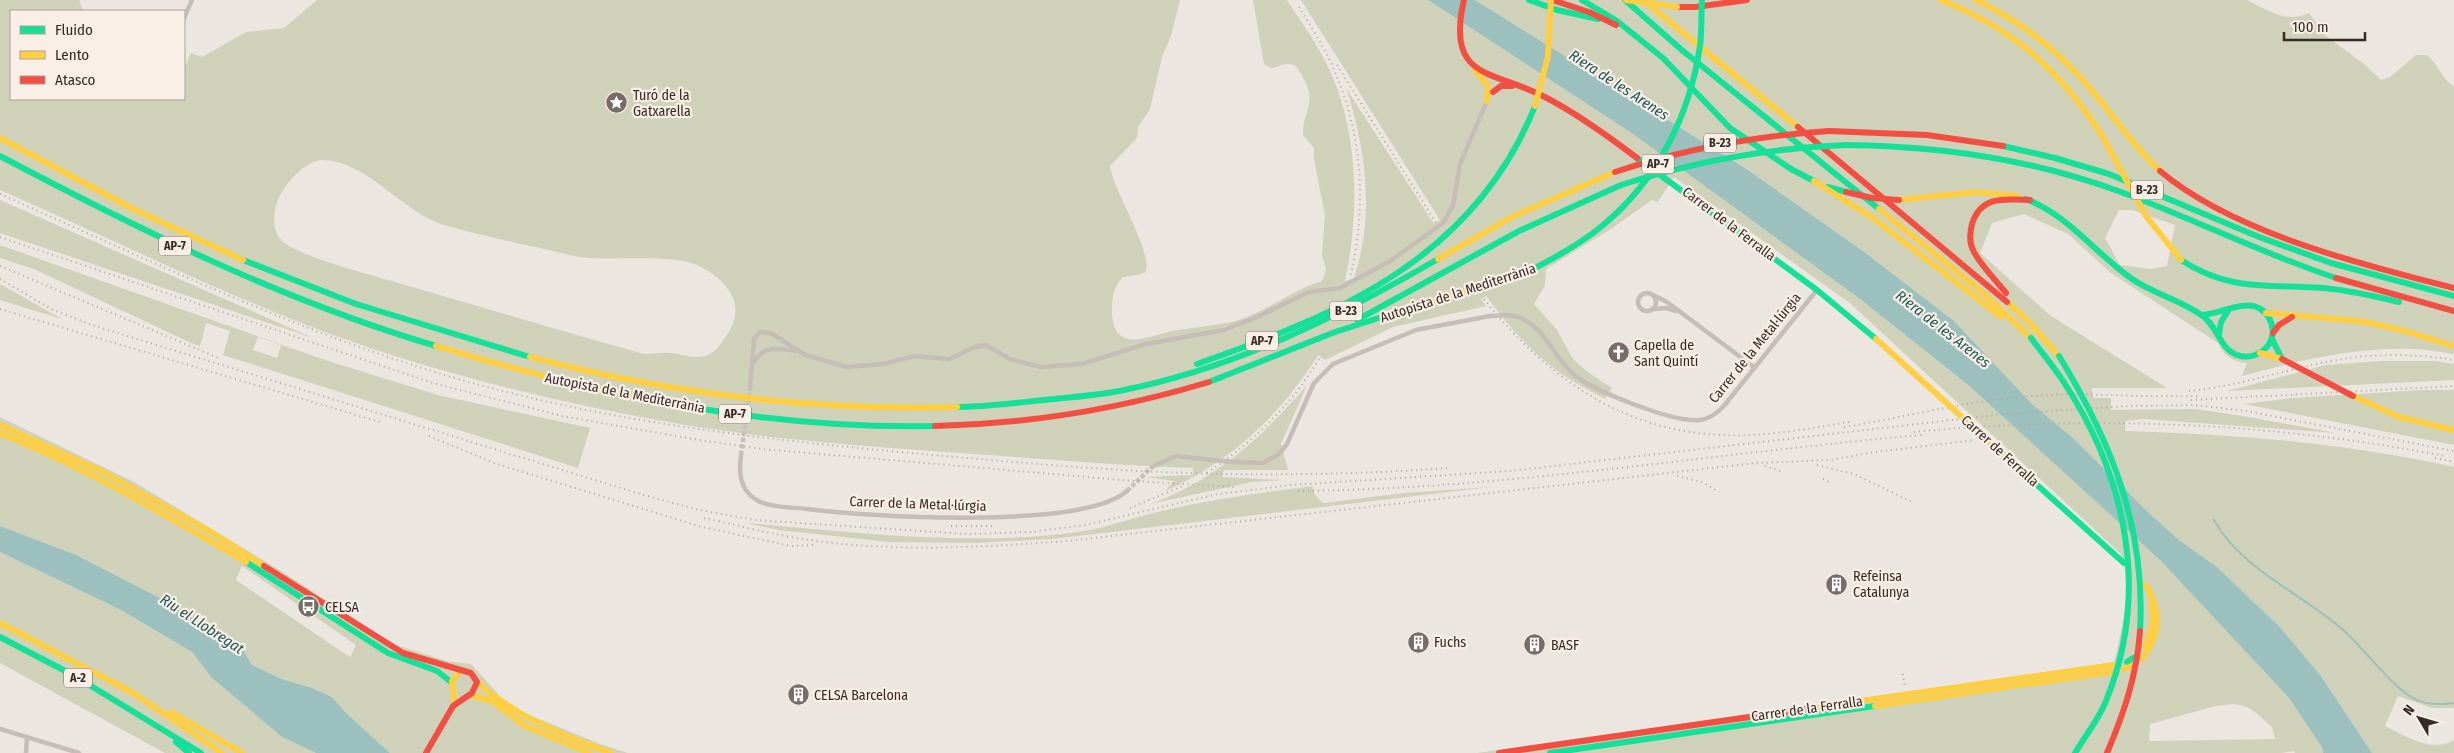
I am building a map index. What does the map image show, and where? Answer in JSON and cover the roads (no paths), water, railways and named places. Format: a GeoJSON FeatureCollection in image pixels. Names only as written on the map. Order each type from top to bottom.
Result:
{"type":"FeatureCollection","features":[{"type":"Feature","properties":{"kind":"main road","name":"Carrer de la Ferralla"},"geometry":{"type":"LineString","coordinates":[[1464,0],[1460,16],[1459,36],[1467,58],[1479,70],[1493,78],[1544,96],[1598,128],[1817,290],[1876,339]]}},
{"type":"Feature","properties":{"kind":"main road"},"geometry":{"type":"LineString","coordinates":[[1529,0],[1557,10],[1613,23]]}},
{"type":"Feature","properties":{"kind":"main road"},"geometry":{"type":"LineString","coordinates":[[1552,0],[1589,12],[1613,23],[1640,40]]}},
{"type":"Feature","properties":{"kind":"main road","name":"AP-7"},"geometry":{"type":"LineString","coordinates":[[1058,398],[1144,379],[1234,352],[1323,313],[1401,269],[1447,236],[1476,206],[1511,158],[1535,106],[1548,56],[1552,0]]}},
{"type":"Feature","properties":{"kind":"main road"},"geometry":{"type":"LineString","coordinates":[[1582,0],[1605,13],[1674,68],[1708,108],[1730,128],[1873,218],[2012,322]]}},
{"type":"Feature","properties":{"kind":"main road"},"geometry":{"type":"LineString","coordinates":[[1625,0],[1677,6],[1703,6],[1747,0]]}},
{"type":"Feature","properties":{"kind":"main road"},"geometry":{"type":"LineString","coordinates":[[1625,0],[1683,51],[1972,283],[2030,338],[2063,380],[2099,446],[2117,498],[2130,565],[2129,615],[2119,667],[2104,705],[2075,753]]}},
{"type":"Feature","properties":{"kind":"main road"},"geometry":{"type":"LineString","coordinates":[[1643,0],[2019,310]]}},
{"type":"Feature","properties":{"kind":"main road","name":"Autopista de la Mediterrània"},"geometry":{"type":"LineString","coordinates":[[0,156],[178,248],[275,290],[356,321],[428,345],[527,373],[626,396],[743,415],[829,424],[906,426],[984,424],[1051,417],[1124,404],[1229,376],[1330,334],[1527,272],[1562,255],[1604,225],[1632,198],[1656,167],[1673,138],[1689,98],[1699,52],[1702,0]]}},
{"type":"Feature","properties":{"kind":"main road"},"geometry":{"type":"LineString","coordinates":[[1941,0],[1990,21],[2034,51],[2073,93],[2101,134],[2146,217],[2165,244],[2182,260],[2206,276],[2256,288],[2342,290],[2454,312]]}},
{"type":"Feature","properties":{"kind":"main road"},"geometry":{"type":"LineString","coordinates":[[1976,0],[2010,17],[2050,46],[2079,75],[2144,155],[2161,172],[2192,196],[2237,218],[2312,248],[2376,268],[2454,288]]}},
{"type":"Feature","properties":{"kind":"main road"},"geometry":{"type":"LineString","coordinates":[[1467,58],[1488,84],[1487,101]]}},
{"type":"Feature","properties":{"kind":"main road"},"geometry":{"type":"LineString","coordinates":[[1487,101],[1495,84],[1493,78]]}},
{"type":"Feature","properties":{"kind":"main road"},"geometry":{"type":"LineString","coordinates":[[1492,92],[1503,86],[1521,87]]}},
{"type":"Feature","properties":{"kind":"main road","name":"B-23"},"geometry":{"type":"LineString","coordinates":[[1058,398],[1102,394],[1165,379],[1216,364],[1292,336],[1366,300],[1532,207],[1615,172],[1654,159],[1723,142],[1785,133],[1829,131],[1930,134],[2036,153],[2101,172],[2267,240],[2332,264],[2395,283],[2454,296]]}},
{"type":"Feature","properties":{"kind":"main road","name":"Autopista de la Mediterrània"},"geometry":{"type":"LineString","coordinates":[[0,138],[112,198],[218,250],[312,288],[427,327],[505,350],[625,378],[731,396],[854,408],[962,409],[1002,406],[1058,398]]}},
{"type":"Feature","properties":{"kind":"main road","name":"B-23"},"geometry":{"type":"LineString","coordinates":[[1330,334],[1412,291],[1518,230],[1567,206],[1620,185],[1702,161],[1756,151],[1798,146],[1846,145],[1905,146],[1950,150],[2001,158],[2055,170],[2120,192],[2308,268],[2454,312]]}},
{"type":"Feature","properties":{"kind":"main road"},"geometry":{"type":"LineString","coordinates":[[1814,181],[1846,192],[1872,198],[1899,200],[1988,192],[2009,194],[2048,208],[2071,224],[2100,253],[2130,278],[2203,315],[2212,316],[2238,306],[2250,304],[2266,313],[2369,323],[2454,346]]}},
{"type":"Feature","properties":{"kind":"main road"},"geometry":{"type":"LineString","coordinates":[[2030,200],[1992,201],[1976,214],[1969,234],[1972,251],[1979,261],[2066,367],[2102,430],[2122,480],[2135,534],[2141,608],[2138,657],[2129,699],[2107,753]]}},
{"type":"Feature","properties":{"kind":"main road"},"geometry":{"type":"LineString","coordinates":[[2229,310],[2221,322],[2220,334],[2224,346],[2232,354],[2250,357],[2260,353],[2280,325],[2292,317]]}},
{"type":"Feature","properties":{"kind":"main road"},"geometry":{"type":"LineString","coordinates":[[2266,313],[2271,322],[2272,336],[2282,359]]}},
{"type":"Feature","properties":{"kind":"main road"},"geometry":{"type":"LineString","coordinates":[[2203,315],[2220,334]]}},
{"type":"Feature","properties":{"kind":"main road","name":"Carrer de Ferralla"},"geometry":{"type":"LineString","coordinates":[[1876,339],[2124,562]]}},
{"type":"Feature","properties":{"kind":"main road"},"geometry":{"type":"LineString","coordinates":[[2260,353],[2282,359],[2399,417],[2454,430]]}},
{"type":"Feature","properties":{"kind":"main road"},"geometry":{"type":"LineString","coordinates":[[0,424],[105,473],[208,531],[403,653],[471,673],[486,691],[527,719],[611,753]]}},
{"type":"Feature","properties":{"kind":"main road"},"geometry":{"type":"LineString","coordinates":[[0,433],[46,452],[152,507],[253,566],[388,653],[437,671],[458,695],[492,701],[524,726],[590,753]]}},
{"type":"Feature","properties":{"kind":"main road"},"geometry":{"type":"LineString","coordinates":[[2143,658],[2153,644],[2159,623],[2158,609],[2146,585]]}},
{"type":"Feature","properties":{"kind":"main road"},"geometry":{"type":"LineString","coordinates":[[2144,647],[2153,624],[2151,593]]}},
{"type":"Feature","properties":{"kind":"main road","name":"A-2"},"geometry":{"type":"LineString","coordinates":[[0,623],[133,693],[222,753]]}},
{"type":"Feature","properties":{"kind":"main road","name":"A-2"},"geometry":{"type":"LineString","coordinates":[[0,637],[40,656],[201,753]]}},
{"type":"Feature","properties":{"kind":"main road"},"geometry":{"type":"LineString","coordinates":[[2124,669],[2130,662]]}},
{"type":"Feature","properties":{"kind":"main road","name":"Carrer de la Ferralla"},"geometry":{"type":"LineString","coordinates":[[1499,753],[2114,665]]}},
{"type":"Feature","properties":{"kind":"main road"},"geometry":{"type":"LineString","coordinates":[[455,702],[452,686],[453,677],[460,671]]}},
{"type":"Feature","properties":{"kind":"main road","name":"Carrer de la Ferralla"},"geometry":{"type":"LineString","coordinates":[[1550,753],[2111,672]]}},
{"type":"Feature","properties":{"kind":"main road"},"geometry":{"type":"LineString","coordinates":[[426,753],[455,702],[476,690],[477,682]]}},
{"type":"Feature","properties":{"kind":"main road"},"geometry":{"type":"LineString","coordinates":[[133,693],[242,753]]}},
{"type":"Feature","properties":{"kind":"main road"},"geometry":{"type":"LineString","coordinates":[[154,723],[189,753]]}},
{"type":"Feature","properties":{"kind":"street"},"geometry":{"type":"LineString","coordinates":[[185,16],[192,0]]}},
{"type":"Feature","properties":{"kind":"street"},"geometry":{"type":"LineString","coordinates":[[753,362],[763,352],[773,348],[796,351],[834,365],[860,367],[883,364],[914,356],[949,359],[975,347],[986,345],[1010,359],[1025,364],[1041,367],[1060,367],[1104,359],[1146,344],[1224,330],[1257,317],[1309,292],[1340,288],[1390,261],[1443,223],[1453,206],[1460,164],[1487,101]]}},
{"type":"Feature","properties":{"kind":"street","name":"Carrer de la Metal·lúrgia"},"geometry":{"type":"LineString","coordinates":[[1152,468],[1176,456],[1234,462],[1263,462],[1279,454],[1287,444],[1314,383],[1322,372],[1338,361],[1416,330],[1490,316],[1507,315],[1523,318],[1536,327],[1562,363],[1584,382],[1678,418],[1699,420],[1714,415],[1729,400],[1817,290]]}},
{"type":"Feature","properties":{"kind":"street"},"geometry":{"type":"LineString","coordinates":[[1677,311],[1666,308],[1643,310],[1639,306],[1638,300],[1644,294],[1653,295],[1667,302],[1755,368]]}},
{"type":"Feature","properties":{"kind":"street"},"geometry":{"type":"LineString","coordinates":[[1652,310],[1656,303],[1653,295]]}},
{"type":"Feature","properties":{"kind":"street"},"geometry":{"type":"LineString","coordinates":[[750,389],[754,339],[760,332],[771,333],[796,351]]}},
{"type":"Feature","properties":{"kind":"street","name":"Carrer de la Metal·lúrgia"},"geometry":{"type":"LineString","coordinates":[[742,455],[740,479],[746,490],[756,500],[768,504],[823,511],[922,518],[1027,515],[1111,502],[1127,491]]}},
{"type":"Feature","properties":{"kind":"street"},"geometry":{"type":"LineString","coordinates":[[0,728],[79,753]]}},
{"type":"Feature","properties":{"kind":"street"},"geometry":{"type":"LineString","coordinates":[[26,753],[27,737]]}},
{"type":"Feature","properties":{"kind":"water","name":"Riera de les Arenes"},"geometry":{"type":"Polygon","coordinates":[[[1428,0],[1475,0],[1745,168],[1863,251],[1954,321],[2032,404],[2073,438],[2150,514],[2179,540],[2217,567],[2280,627],[2321,676],[2372,753],[2323,753],[2323,749],[2289,698],[2160,560],[1967,384],[1860,299],[1633,134],[1428,0]]]}},
{"type":"Feature","properties":{"kind":"water","name":"Riu el Llobregat"},"geometry":{"type":"Polygon","coordinates":[[[0,526],[74,554],[164,600],[241,647],[252,665],[282,679],[312,688],[332,697],[345,712],[390,753],[316,753],[282,737],[212,678],[192,652],[121,610],[0,552],[0,526]]]}},
{"type":"Feature","properties":{"kind":"waterway"},"geometry":{"type":"LineString","coordinates":[[2214,520],[2240,553],[2256,567],[2342,629],[2386,676],[2404,692],[2413,698],[2428,703],[2454,703]]}},
{"type":"Feature","properties":{"kind":"tunnel"},"geometry":{"type":"LineString","coordinates":[[741,455],[750,389]]}},
{"type":"Feature","properties":{"kind":"tunnel"},"geometry":{"type":"LineString","coordinates":[[1127,491],[1152,467]]}},
{"type":"Feature","properties":{"kind":"railway"},"geometry":{"type":"LineString","coordinates":[[1299,7],[1334,70],[1344,95],[1356,146],[1359,172],[1359,226],[1350,278]]}},
{"type":"Feature","properties":{"kind":"railway"},"geometry":{"type":"LineString","coordinates":[[1337,65],[1436,223]]}},
{"type":"Feature","properties":{"kind":"railway"},"geometry":{"type":"LineString","coordinates":[[0,194],[216,290],[326,335],[381,355],[496,389],[613,415],[791,441],[1119,470],[1221,474],[1287,474],[1386,472],[1451,468]]}},
{"type":"Feature","properties":{"kind":"railway"},"geometry":{"type":"LineString","coordinates":[[0,237],[433,383],[562,416],[762,449],[1134,481],[1234,487]]}},
{"type":"Feature","properties":{"kind":"railway"},"geometry":{"type":"LineString","coordinates":[[0,266],[221,359]]}},
{"type":"Feature","properties":{"kind":"railway"},"geometry":{"type":"LineString","coordinates":[[0,279],[51,309],[92,325],[637,493],[695,509],[754,520],[966,534],[1031,532],[1085,525],[1218,494],[1291,485],[1510,471],[2004,414],[2128,406],[2195,405],[2246,411],[2454,451]]}},
{"type":"Feature","properties":{"kind":"railway"},"geometry":{"type":"LineString","coordinates":[[1484,299],[1533,352],[1559,374],[1588,394],[1618,410],[1650,423],[1685,431],[1722,435],[1754,435],[1849,422]]}},
{"type":"Feature","properties":{"kind":"railway"},"geometry":{"type":"LineString","coordinates":[[0,309],[380,422]]}},
{"type":"Feature","properties":{"kind":"railway"},"geometry":{"type":"LineString","coordinates":[[2189,391],[2209,389],[2324,362],[2357,357],[2398,355],[2427,356],[2454,360]]}},
{"type":"Feature","properties":{"kind":"railway"},"geometry":{"type":"LineString","coordinates":[[1207,473],[1240,449],[1284,407],[1320,357]]}},
{"type":"Feature","properties":{"kind":"railway"},"geometry":{"type":"LineString","coordinates":[[2191,400],[2454,386]]}},
{"type":"Feature","properties":{"kind":"railway"},"geometry":{"type":"LineString","coordinates":[[1844,427],[1954,406],[2042,395],[2198,396]]}},
{"type":"Feature","properties":{"kind":"railway"},"geometry":{"type":"LineString","coordinates":[[1914,432],[2046,424],[2180,425],[2313,436],[2444,456]]}},
{"type":"Feature","properties":{"kind":"railway"},"geometry":{"type":"LineString","coordinates":[[1298,491],[1454,484],[1922,435]]}},
{"type":"Feature","properties":{"kind":"railway"},"geometry":{"type":"LineString","coordinates":[[429,436],[494,463],[702,527],[791,546],[814,545]]}},
{"type":"Feature","properties":{"kind":"railway"},"geometry":{"type":"LineString","coordinates":[[704,518],[816,541],[879,546],[973,547],[1067,541],[1756,463],[1830,460],[1875,452],[1975,440]]}},
{"type":"Feature","properties":{"kind":"railway"},"geometry":{"type":"LineString","coordinates":[[2435,458],[2454,462]]}},
{"type":"Feature","properties":{"kind":"railway"},"geometry":{"type":"LineString","coordinates":[[1817,465],[1854,474],[1912,502]]}},
{"type":"Feature","properties":{"kind":"railway"},"geometry":{"type":"LineString","coordinates":[[1765,466],[1783,472]]}},
{"type":"Feature","properties":{"kind":"railway"},"geometry":{"type":"LineString","coordinates":[[1677,476],[1702,482],[1719,492]]}},
{"type":"Feature","properties":{"kind":"railway"},"geometry":{"type":"LineString","coordinates":[[1823,479],[1829,482]]}},
{"type":"Feature","properties":{"kind":"railway"},"geometry":{"type":"LineString","coordinates":[[1130,508],[1185,485]]}},
{"type":"Feature","properties":{"kind":"railway"},"geometry":{"type":"LineString","coordinates":[[951,526],[994,526]]}},
{"type":"Feature","properties":{"kind":"railway"},"geometry":{"type":"LineString","coordinates":[[1903,674],[1905,688]]}},
{"type":"Feature","properties":{"kind":"place","name":"Turó de la Gatxarella"},"geometry":{"type":"Point","coordinates":[617,103]}},
{"type":"Feature","properties":{"kind":"place","name":"Capella de Sant Quintí"},"geometry":{"type":"Point","coordinates":[1618,353]}},
{"type":"Feature","properties":{"kind":"place","name":"Refeinsa Catalunya"},"geometry":{"type":"Point","coordinates":[1837,584]}},
{"type":"Feature","properties":{"kind":"place","name":"CELSA"},"geometry":{"type":"Point","coordinates":[309,607]}},
{"type":"Feature","properties":{"kind":"place","name":"Fuchs"},"geometry":{"type":"Point","coordinates":[1418,642]}},
{"type":"Feature","properties":{"kind":"place","name":"BASF"},"geometry":{"type":"Point","coordinates":[1535,645]}},
{"type":"Feature","properties":{"kind":"place","name":"CELSA Barcelona"},"geometry":{"type":"Point","coordinates":[798,695]}}]}
